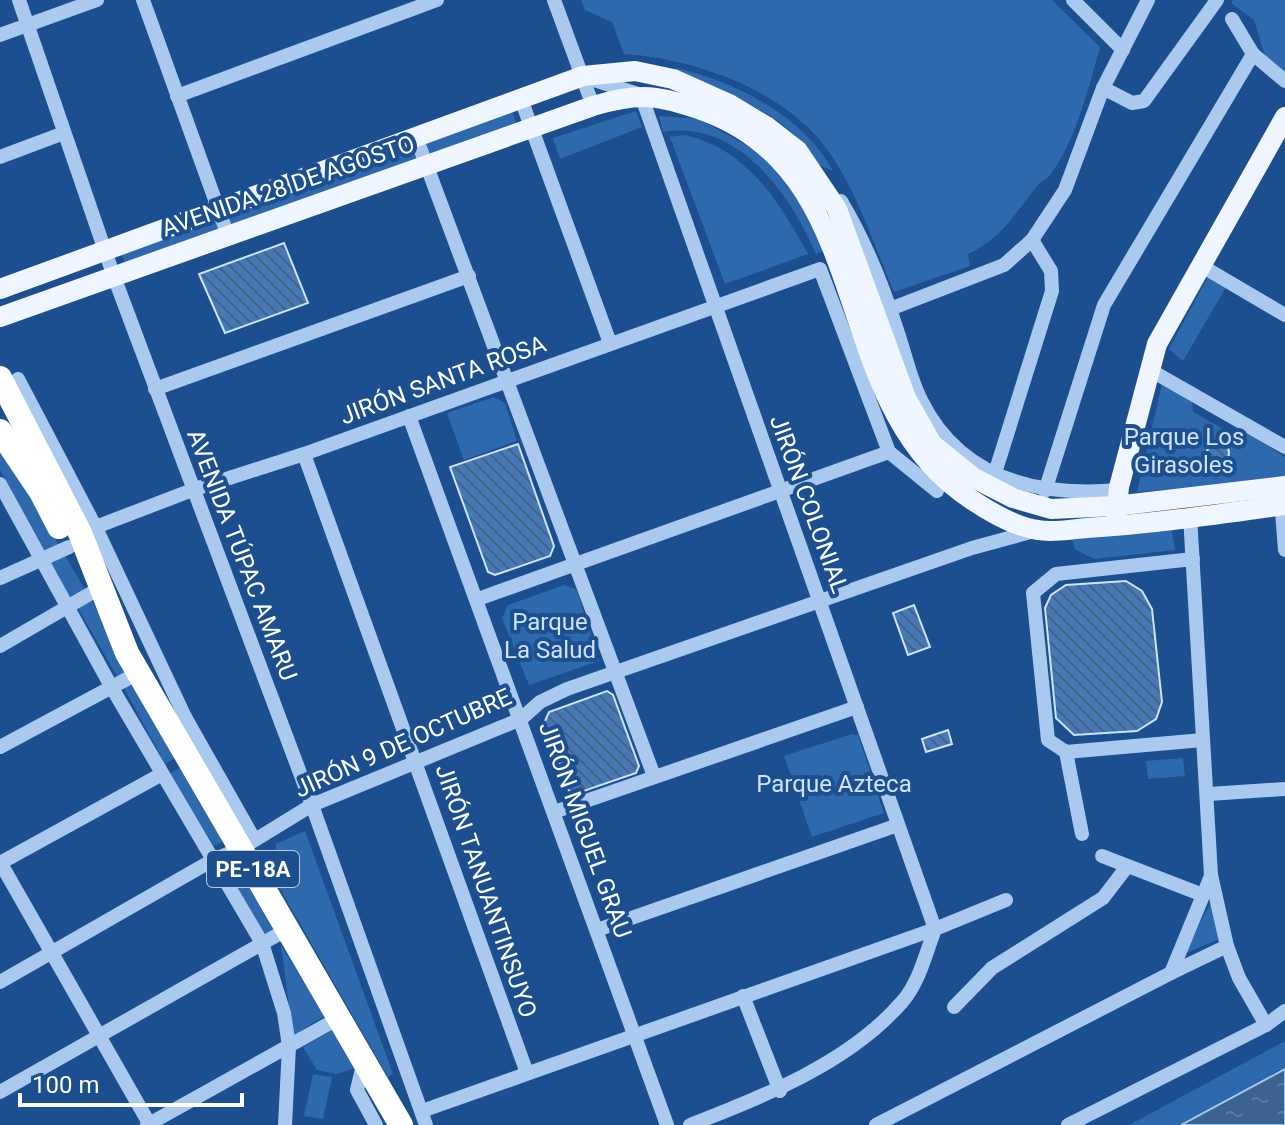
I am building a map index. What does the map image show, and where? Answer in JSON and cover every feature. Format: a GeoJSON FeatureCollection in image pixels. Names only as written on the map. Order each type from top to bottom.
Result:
{"type":"FeatureCollection","features":[{"type":"Feature","properties":{"kind":"highway","name":"PE-18A"},"geometry":{"type":"LineString","coordinates":[[9,379],[82,536],[109,611],[138,673],[248,843],[286,930],[401,1125]]}},
{"type":"Feature","properties":{"kind":"highway"},"geometry":{"type":"LineString","coordinates":[[0,401],[33,461],[41,492]]}},
{"type":"Feature","properties":{"kind":"highway","name":"PE-18A"},"geometry":{"type":"LineString","coordinates":[[0,431],[41,492],[82,536],[93,592],[109,611]]}},
{"type":"Feature","properties":{"kind":"main road","name":"AVENIDA 28 DE AGOSTO"},"geometry":{"type":"LineString","coordinates":[[0,289],[583,76],[635,71],[673,79],[766,126],[798,151],[837,209],[906,398],[932,444],[974,478],[1013,498],[1051,509],[1116,507]]}},
{"type":"Feature","properties":{"kind":"main road","name":"AVENIDA 28 DE AGOSTO"},"geometry":{"type":"LineString","coordinates":[[0,317],[227,233],[593,106],[641,95]]}},
{"type":"Feature","properties":{"kind":"main road"},"geometry":{"type":"LineString","coordinates":[[641,95],[665,97],[720,117],[756,138],[785,164],[819,216],[890,406],[918,453],[951,486],[983,507],[1038,530],[1116,507],[1283,496]]}},
{"type":"Feature","properties":{"kind":"main road"},"geometry":{"type":"LineString","coordinates":[[1116,507],[1157,344],[1285,117]]}},
{"type":"Feature","properties":{"kind":"main road"},"geometry":{"type":"LineString","coordinates":[[1116,507],[1190,516],[1283,496]]}},
{"type":"Feature","properties":{"kind":"street","name":"AVENIDA TÚPAC AMARU"},"geometry":{"type":"LineString","coordinates":[[19,0],[113,274],[312,805],[424,1118]]}},
{"type":"Feature","properties":{"kind":"street"},"geometry":{"type":"LineString","coordinates":[[0,35],[97,0]]}},
{"type":"Feature","properties":{"kind":"street"},"geometry":{"type":"LineString","coordinates":[[143,0],[227,233]]}},
{"type":"Feature","properties":{"kind":"street"},"geometry":{"type":"LineString","coordinates":[[177,96],[437,0]]}},
{"type":"Feature","properties":{"kind":"street"},"geometry":{"type":"LineString","coordinates":[[554,0],[593,106]]}},
{"type":"Feature","properties":{"kind":"street"},"geometry":{"type":"LineString","coordinates":[[1073,0],[1123,50]]}},
{"type":"Feature","properties":{"kind":"street"},"geometry":{"type":"LineString","coordinates":[[890,309],[1004,265],[1032,240],[1065,190],[1103,88],[1148,0]]}},
{"type":"Feature","properties":{"kind":"street"},"geometry":{"type":"LineString","coordinates":[[1103,88],[1132,103],[1144,101],[1217,0]]}},
{"type":"Feature","properties":{"kind":"street"},"geometry":{"type":"LineString","coordinates":[[1232,19],[1253,54],[1285,81]]}},
{"type":"Feature","properties":{"kind":"street"},"geometry":{"type":"LineString","coordinates":[[1045,491],[1104,305],[1253,54]]}},
{"type":"Feature","properties":{"kind":"street"},"geometry":{"type":"LineString","coordinates":[[583,76],[641,95]]}},
{"type":"Feature","properties":{"kind":"street","name":"JIRÓN COLONIAL"},"geometry":{"type":"LineString","coordinates":[[641,95],[935,929]]}},
{"type":"Feature","properties":{"kind":"street"},"geometry":{"type":"LineString","coordinates":[[521,99],[610,343]]}},
{"type":"Feature","properties":{"kind":"street"},"geometry":{"type":"LineString","coordinates":[[0,157],[64,133]]}},
{"type":"Feature","properties":{"kind":"street"},"geometry":{"type":"LineString","coordinates":[[416,137],[654,776]]}},
{"type":"Feature","properties":{"kind":"street"},"geometry":{"type":"LineString","coordinates":[[810,168],[832,185],[855,225],[890,309],[921,400],[948,439],[966,457],[1012,482],[1045,491],[1080,494],[1116,507]]}},
{"type":"Feature","properties":{"kind":"street"},"geometry":{"type":"LineString","coordinates":[[995,473],[1052,291],[1051,271],[1032,240]]}},
{"type":"Feature","properties":{"kind":"street"},"geometry":{"type":"LineString","coordinates":[[1200,265],[1285,315]]}},
{"type":"Feature","properties":{"kind":"street","name":"JIRÓN SANTA ROSA"},"geometry":{"type":"LineString","coordinates":[[0,578],[42,560],[82,536],[195,489],[304,454],[820,269],[889,452]]}},
{"type":"Feature","properties":{"kind":"street"},"geometry":{"type":"LineString","coordinates":[[155,389],[469,276]]}},
{"type":"Feature","properties":{"kind":"street"},"geometry":{"type":"LineString","coordinates":[[1150,370],[1285,447]]}},
{"type":"Feature","properties":{"kind":"street","name":"JIRÓN MIGUEL GRAU"},"geometry":{"type":"LineString","coordinates":[[409,416],[667,1125]]}},
{"type":"Feature","properties":{"kind":"street"},"geometry":{"type":"LineString","coordinates":[[478,599],[889,452],[937,491]]}},
{"type":"Feature","properties":{"kind":"street","name":"JIRÓN TANUANTINSUYO"},"geometry":{"type":"LineString","coordinates":[[304,454],[417,759],[527,1073]]}},
{"type":"Feature","properties":{"kind":"street"},"geometry":{"type":"LineString","coordinates":[[0,484],[112,688],[262,943],[284,1013],[289,1046],[285,1125]]}},
{"type":"Feature","properties":{"kind":"street"},"geometry":{"type":"LineString","coordinates":[[1283,496],[1285,550]]}},
{"type":"Feature","properties":{"kind":"street"},"geometry":{"type":"LineString","coordinates":[[1190,516],[1209,794],[1211,875],[1227,946],[1239,978],[1266,1025]]}},
{"type":"Feature","properties":{"kind":"street","name":"JIRÓN 9 DE OCTUBRE"},"geometry":{"type":"LineString","coordinates":[[0,982],[312,805],[417,759],[521,719],[540,702],[820,601],[1001,539],[1038,530]]}},
{"type":"Feature","properties":{"kind":"street"},"geometry":{"type":"LineString","coordinates":[[82,536],[185,717],[248,843]]}},
{"type":"Feature","properties":{"kind":"street"},"geometry":{"type":"LineString","coordinates":[[1193,559],[1056,574],[1033,593],[1048,740],[1066,752],[1203,740]]}},
{"type":"Feature","properties":{"kind":"street"},"geometry":{"type":"LineString","coordinates":[[0,646],[93,592]]}},
{"type":"Feature","properties":{"kind":"street"},"geometry":{"type":"LineString","coordinates":[[0,747],[138,673]]}},
{"type":"Feature","properties":{"kind":"street"},"geometry":{"type":"LineString","coordinates":[[554,812],[857,707]]}},
{"type":"Feature","properties":{"kind":"street"},"geometry":{"type":"LineString","coordinates":[[1066,752],[1082,834]]}},
{"type":"Feature","properties":{"kind":"street"},"geometry":{"type":"LineString","coordinates":[[162,774],[0,862],[54,951],[149,1125],[339,1018]]}},
{"type":"Feature","properties":{"kind":"street"},"geometry":{"type":"LineString","coordinates":[[1209,794],[1285,789]]}},
{"type":"Feature","properties":{"kind":"street"},"geometry":{"type":"LineString","coordinates":[[597,930],[898,825]]}},
{"type":"Feature","properties":{"kind":"street"},"geometry":{"type":"LineString","coordinates":[[1102,856],[1126,868],[1203,895]]}},
{"type":"Feature","properties":{"kind":"street"},"geometry":{"type":"LineString","coordinates":[[954,1007],[992,968],[1103,898],[1126,868]]}},
{"type":"Feature","properties":{"kind":"street"},"geometry":{"type":"LineString","coordinates":[[1171,973],[1211,875]]}},
{"type":"Feature","properties":{"kind":"street"},"geometry":{"type":"LineString","coordinates":[[424,1118],[527,1073],[935,929],[1006,900]]}},
{"type":"Feature","properties":{"kind":"street"},"geometry":{"type":"LineString","coordinates":[[690,1125],[780,1091],[869,1033],[903,1001],[915,981],[935,929]]}},
{"type":"Feature","properties":{"kind":"street"},"geometry":{"type":"LineString","coordinates":[[0,1092],[286,930]]}},
{"type":"Feature","properties":{"kind":"street"},"geometry":{"type":"LineString","coordinates":[[876,1125],[1227,946]]}},
{"type":"Feature","properties":{"kind":"street"},"geometry":{"type":"LineString","coordinates":[[743,996],[780,1091]]}},
{"type":"Feature","properties":{"kind":"street"},"geometry":{"type":"LineString","coordinates":[[1068,1125],[1266,1025],[1285,1011]]}},
{"type":"Feature","properties":{"kind":"street"},"geometry":{"type":"LineString","coordinates":[[364,1060],[357,1090],[376,1125]]}},
{"type":"Feature","properties":{"kind":"green space"},"geometry":{"type":"Polygon","coordinates":[[[581,0],[1052,0],[1100,47],[1075,129],[1050,176],[1037,186],[999,233],[968,254],[970,266],[894,292],[842,173],[818,138],[799,120],[778,104],[728,78],[675,62],[624,54],[612,22],[585,10],[581,0]]]}},
{"type":"Feature","properties":{"kind":"green space"},"geometry":{"type":"Polygon","coordinates":[[[1233,0],[1285,0],[1285,75],[1265,56],[1254,20],[1231,3],[1233,0]]]}},
{"type":"Feature","properties":{"kind":"green space"},"geometry":{"type":"Polygon","coordinates":[[[676,68],[721,82],[765,104],[804,134],[833,171],[815,163],[804,145],[773,118],[735,97],[677,72],[676,68]]]}},
{"type":"Feature","properties":{"kind":"green space"},"geometry":{"type":"Polygon","coordinates":[[[512,111],[517,125],[430,156],[425,142],[512,111]]]}},
{"type":"Feature","properties":{"kind":"green space"},"geometry":{"type":"Polygon","coordinates":[[[636,111],[642,127],[560,159],[553,138],[636,111]]]}},
{"type":"Feature","properties":{"kind":"green space"},"geometry":{"type":"Polygon","coordinates":[[[659,116],[699,119],[755,150],[791,185],[826,250],[816,254],[792,208],[776,186],[738,149],[715,137],[690,131],[663,132],[659,116]]]}},
{"type":"Feature","properties":{"kind":"green space"},"geometry":{"type":"Polygon","coordinates":[[[684,135],[726,152],[759,180],[808,254],[725,284],[670,137],[684,135]]]}},
{"type":"Feature","properties":{"kind":"green space"},"geometry":{"type":"Polygon","coordinates":[[[413,147],[418,160],[229,226],[224,212],[413,147]]]}},
{"type":"Feature","properties":{"kind":"green space"},"geometry":{"type":"Polygon","coordinates":[[[215,216],[219,229],[125,263],[120,251],[215,216]]]}},
{"type":"Feature","properties":{"kind":"green space"},"geometry":{"type":"Polygon","coordinates":[[[1209,275],[1226,287],[1183,361],[1169,349],[1209,275]]]}},
{"type":"Feature","properties":{"kind":"green space","name":"Parque Los Girasoles"},"geometry":{"type":"Polygon","coordinates":[[[1162,384],[1192,400],[1193,412],[1234,435],[1239,428],[1285,457],[1285,479],[1137,492],[1162,384]]]}},
{"type":"Feature","properties":{"kind":"green space"},"geometry":{"type":"Polygon","coordinates":[[[494,397],[505,403],[517,441],[464,460],[447,413],[494,397]]]}},
{"type":"Feature","properties":{"kind":"green space"},"geometry":{"type":"Polygon","coordinates":[[[0,444],[59,545],[46,552],[0,470],[0,444]]]}},
{"type":"Feature","properties":{"kind":"green space"},"geometry":{"type":"Polygon","coordinates":[[[1172,529],[1175,550],[1094,559],[1075,549],[1072,539],[1172,529]]]}},
{"type":"Feature","properties":{"kind":"green space"},"geometry":{"type":"Polygon","coordinates":[[[64,554],[86,591],[71,599],[50,560],[64,554]]]}},
{"type":"Feature","properties":{"kind":"green space","name":"Parque La Salud"},"geometry":{"type":"Polygon","coordinates":[[[564,585],[577,590],[599,661],[529,685],[502,618],[508,605],[564,585]]]}},
{"type":"Feature","properties":{"kind":"green space"},"geometry":{"type":"Polygon","coordinates":[[[91,599],[132,673],[119,680],[78,608],[91,599]]]}},
{"type":"Feature","properties":{"kind":"green space"},"geometry":{"type":"Polygon","coordinates":[[[136,681],[177,757],[165,764],[124,688],[136,681]]]}},
{"type":"Feature","properties":{"kind":"green space","name":"Parque Azteca"},"geometry":{"type":"Polygon","coordinates":[[[852,734],[858,735],[884,813],[812,837],[784,756],[852,734]]]}},
{"type":"Feature","properties":{"kind":"green space"},"geometry":{"type":"Polygon","coordinates":[[[1183,758],[1185,776],[1148,779],[1146,761],[1183,758]]]}},
{"type":"Feature","properties":{"kind":"green space"},"geometry":{"type":"Polygon","coordinates":[[[187,764],[227,839],[214,846],[169,774],[187,764]]]}},
{"type":"Feature","properties":{"kind":"green space"},"geometry":{"type":"Polygon","coordinates":[[[305,831],[393,1074],[388,1077],[272,875],[276,844],[305,831]]]}},
{"type":"Feature","properties":{"kind":"green space"},"geometry":{"type":"Polygon","coordinates":[[[236,857],[273,929],[264,934],[223,862],[236,857]]]}},
{"type":"Feature","properties":{"kind":"green space"},"geometry":{"type":"Polygon","coordinates":[[[1212,900],[1219,939],[1184,954],[1212,900]]]}},
{"type":"Feature","properties":{"kind":"green space"},"geometry":{"type":"Polygon","coordinates":[[[281,945],[324,1016],[293,1036],[281,945]]]}},
{"type":"Feature","properties":{"kind":"green space"},"geometry":{"type":"Polygon","coordinates":[[[332,1030],[356,1068],[337,1074],[317,1070],[303,1047],[332,1030]]]}},
{"type":"Feature","properties":{"kind":"green space"},"geometry":{"type":"Polygon","coordinates":[[[1285,1041],[1285,1067],[1178,1125],[1129,1125],[1285,1041]]]}},
{"type":"Feature","properties":{"kind":"green space"},"geometry":{"type":"Polygon","coordinates":[[[313,1074],[332,1077],[323,1119],[304,1116],[313,1074]]]}},
{"type":"Feature","properties":{"kind":"water"},"geometry":{"type":"Polygon","coordinates":[[[1285,1069],[1285,1125],[1181,1125],[1285,1069]]]}},
{"type":"Feature","properties":{"kind":"building"},"geometry":{"type":"Polygon","coordinates":[[[284,243],[308,303],[225,333],[199,274],[284,243]]]}},
{"type":"Feature","properties":{"kind":"building"},"geometry":{"type":"Polygon","coordinates":[[[1214,442],[1222,442],[1229,453],[1222,464],[1214,464],[1207,457],[1207,449],[1214,442]]]}},
{"type":"Feature","properties":{"kind":"building"},"geometry":{"type":"Polygon","coordinates":[[[518,444],[554,546],[550,556],[495,575],[488,572],[450,467],[518,444]]]}},
{"type":"Feature","properties":{"kind":"building"},"geometry":{"type":"Polygon","coordinates":[[[1126,581],[1142,591],[1152,609],[1162,702],[1156,719],[1137,731],[1074,735],[1056,718],[1045,608],[1051,595],[1066,585],[1126,581]]]}},
{"type":"Feature","properties":{"kind":"building"},"geometry":{"type":"Polygon","coordinates":[[[914,605],[930,647],[908,655],[893,613],[914,605]]]}},
{"type":"Feature","properties":{"kind":"building"},"geometry":{"type":"Polygon","coordinates":[[[607,691],[613,695],[639,766],[636,773],[575,794],[569,791],[545,721],[549,712],[607,691]]]}},
{"type":"Feature","properties":{"kind":"building"},"geometry":{"type":"Polygon","coordinates":[[[948,730],[952,744],[926,752],[922,739],[948,730]]]}}]}
